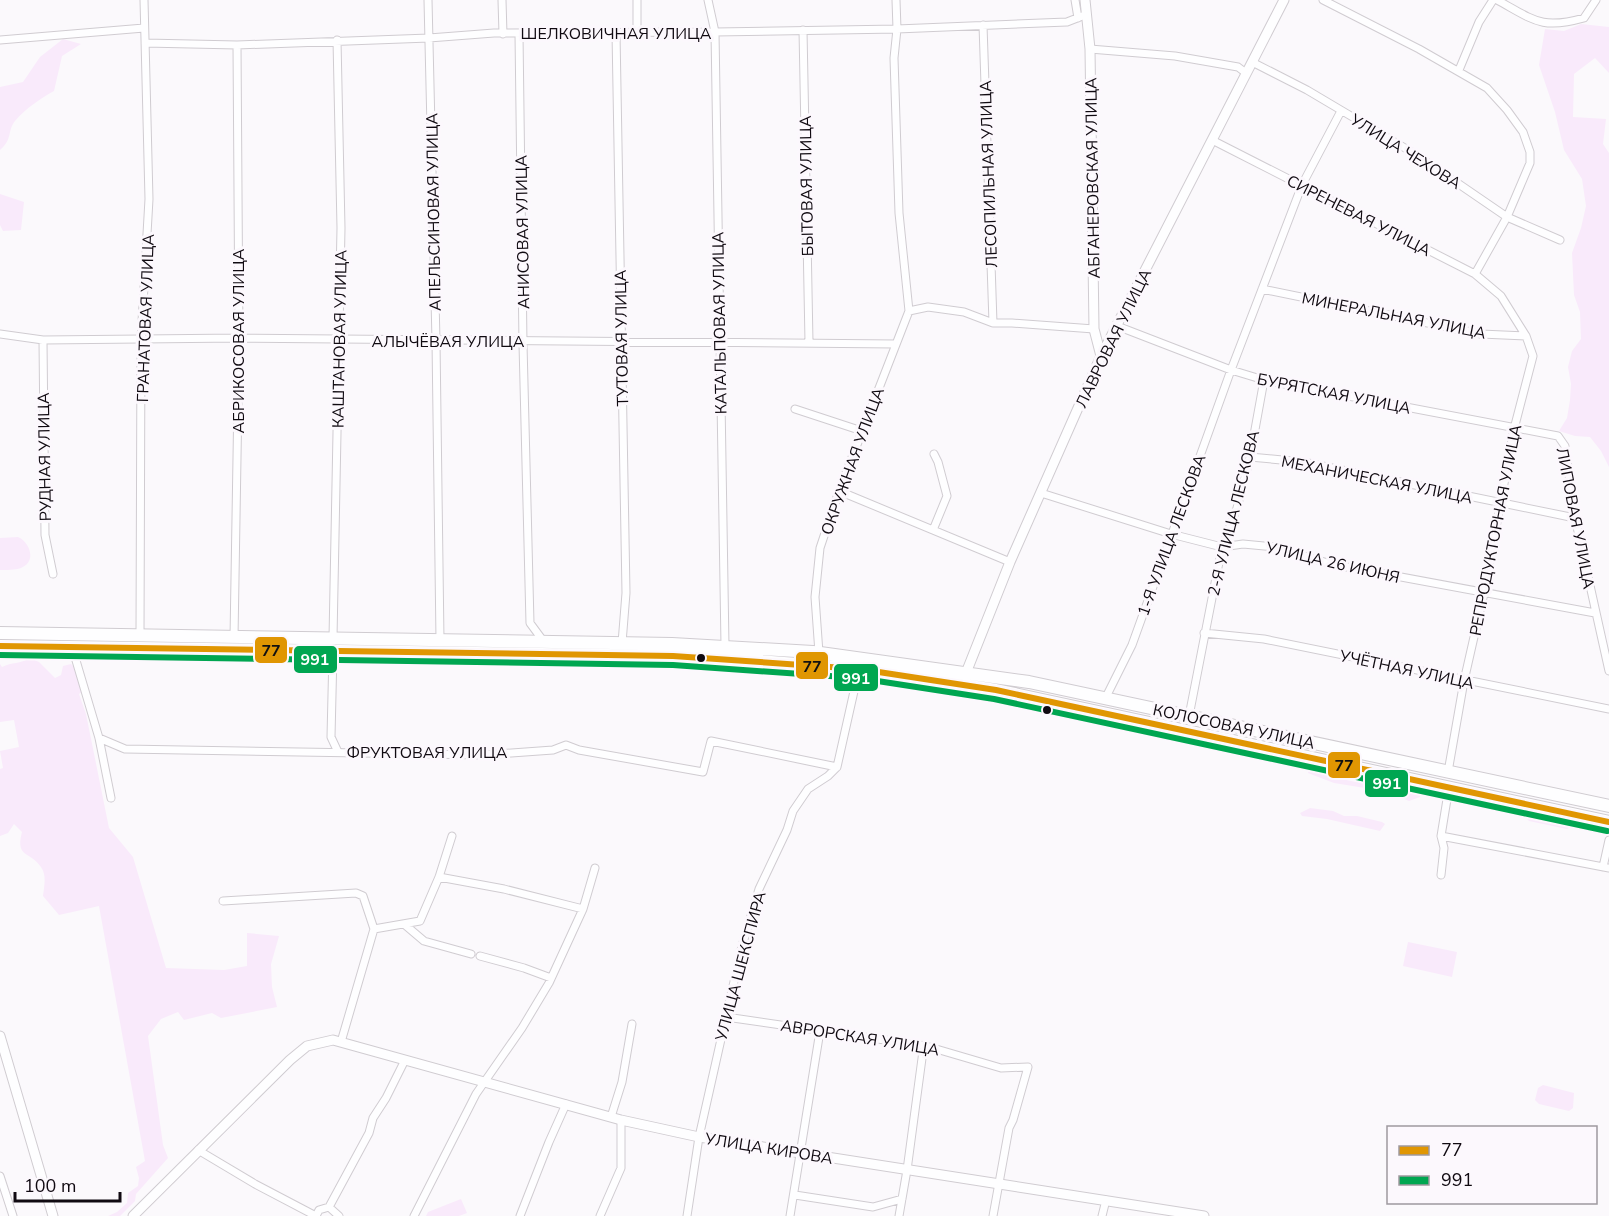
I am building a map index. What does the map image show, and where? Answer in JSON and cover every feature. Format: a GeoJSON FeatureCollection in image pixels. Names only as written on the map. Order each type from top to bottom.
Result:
{"type":"FeatureCollection","features":[{"type":"Feature","properties":{"kind":"highway"},"geometry":{"type":"LineString","coordinates":[[0,633],[725,646],[819,653],[964,678]]}},
{"type":"Feature","properties":{"kind":"highway"},"geometry":{"type":"LineString","coordinates":[[0,646],[673,656],[964,678]]}},
{"type":"Feature","properties":{"kind":"highway","name":"КОЛОСОВАЯ УЛИЦА"},"geometry":{"type":"LineString","coordinates":[[964,678],[1029,682],[1609,806]]}},
{"type":"Feature","properties":{"kind":"highway","name":"КОЛОСОВАЯ УЛИЦА"},"geometry":{"type":"LineString","coordinates":[[964,678],[996,690],[1609,822]]}},
{"type":"Feature","properties":{"kind":"main road","name":"АБГАНЕРОВСКАЯ УЛИЦА"},"geometry":{"type":"LineString","coordinates":[[1085,0],[1081,16],[1090,49],[1094,329],[1101,356]]}},
{"type":"Feature","properties":{"kind":"main road","name":"ЛАВРОВАЯ УЛИЦА"},"geometry":{"type":"LineString","coordinates":[[964,678],[1010,562],[1101,356],[1284,0]]}},
{"type":"Feature","properties":{"kind":"main road"},"geometry":{"type":"LineString","coordinates":[[0,1036],[53,1216]]}},
{"type":"Feature","properties":{"kind":"main road"},"geometry":{"type":"LineString","coordinates":[[136,1215],[198,1150],[290,1060],[307,1046],[333,1040],[341,1042]]}},
{"type":"Feature","properties":{"kind":"main road","name":"УЛИЦА КИРОВА"},"geometry":{"type":"LineString","coordinates":[[341,1042],[616,1119],[699,1137],[1106,1200],[1170,1213],[1204,1216]]}},
{"type":"Feature","properties":{"kind":"street","name":"ГРАНАТОВАЯ УЛИЦА"},"geometry":{"type":"LineString","coordinates":[[140,636],[141,339],[150,200],[144,0]]}},
{"type":"Feature","properties":{"kind":"street","name":"АПЕЛЬСИНОВАЯ УЛИЦА"},"geometry":{"type":"LineString","coordinates":[[428,0],[440,640]]}},
{"type":"Feature","properties":{"kind":"street"},"geometry":{"type":"LineString","coordinates":[[502,0],[503,34]]}},
{"type":"Feature","properties":{"kind":"street"},"geometry":{"type":"LineString","coordinates":[[637,0],[637,33]]}},
{"type":"Feature","properties":{"kind":"street","name":"КАТАЛЬПОВАЯ УЛИЦА"},"geometry":{"type":"LineString","coordinates":[[708,0],[715,33],[725,646]]}},
{"type":"Feature","properties":{"kind":"street"},"geometry":{"type":"LineString","coordinates":[[896,0],[897,29],[894,58],[899,213],[909,311],[928,308],[964,312],[993,323],[1012,322],[1094,329]]}},
{"type":"Feature","properties":{"kind":"street"},"geometry":{"type":"LineString","coordinates":[[1075,0],[1081,16]]}},
{"type":"Feature","properties":{"kind":"street"},"geometry":{"type":"LineString","coordinates":[[1323,0],[1459,70],[1487,88],[1524,132],[1530,152],[1530,163],[1507,217],[1475,274]]}},
{"type":"Feature","properties":{"kind":"street"},"geometry":{"type":"LineString","coordinates":[[1459,70],[1479,22],[1495,0],[1536,22],[1559,24],[1584,18],[1596,0]]}},
{"type":"Feature","properties":{"kind":"street","name":"ШЕЛКОВИЧНАЯ УЛИЦА"},"geometry":{"type":"LineString","coordinates":[[145,43],[237,45],[429,38],[494,33],[715,33],[897,29],[1067,22],[1081,16]]}},
{"type":"Feature","properties":{"kind":"street","name":"ЛЕСОПИЛЬНАЯ УЛИЦА"},"geometry":{"type":"LineString","coordinates":[[983,25],[993,323]]}},
{"type":"Feature","properties":{"kind":"street"},"geometry":{"type":"LineString","coordinates":[[0,40],[144,28]]}},
{"type":"Feature","properties":{"kind":"street","name":"БЫТОВАЯ УЛИЦА"},"geometry":{"type":"LineString","coordinates":[[803,30],[809,342]]}},
{"type":"Feature","properties":{"kind":"street","name":"ТУТОВАЯ УЛИЦА"},"geometry":{"type":"LineString","coordinates":[[616,33],[626,593],[622,643]]}},
{"type":"Feature","properties":{"kind":"street","name":"АНИСОВАЯ УЛИЦА"},"geometry":{"type":"LineString","coordinates":[[519,34],[530,622],[544,642]]}},
{"type":"Feature","properties":{"kind":"street","name":"КАШТАНОВАЯ УЛИЦА"},"geometry":{"type":"LineString","coordinates":[[333,638],[341,228],[337,40]]}},
{"type":"Feature","properties":{"kind":"street","name":"АБРИКОСОВАЯ УЛИЦА"},"geometry":{"type":"LineString","coordinates":[[234,638],[239,338],[237,45]]}},
{"type":"Feature","properties":{"kind":"street"},"geometry":{"type":"LineString","coordinates":[[1090,49],[1175,56],[1238,67],[1246,73]]}},
{"type":"Feature","properties":{"kind":"street","name":"УЛИЦА ЧЕХОВА"},"geometry":{"type":"LineString","coordinates":[[1252,62],[1307,90],[1415,154],[1507,217],[1560,240]]}},
{"type":"Feature","properties":{"kind":"street","name":"1-Я УЛИЦА ЛЕСКОВА"},"geometry":{"type":"LineString","coordinates":[[1105,699],[1132,645],[1231,370],[1302,185],[1341,111]]}},
{"type":"Feature","properties":{"kind":"street","name":"СИРЕНЕВАЯ УЛИЦА"},"geometry":{"type":"LineString","coordinates":[[1212,140],[1475,274],[1501,296]]}},
{"type":"Feature","properties":{"kind":"street","name":"МИНЕРАЛЬНАЯ УЛИЦА"},"geometry":{"type":"LineString","coordinates":[[1262,289],[1481,334],[1526,336]]}},
{"type":"Feature","properties":{"kind":"street","name":"РЕПРОДУКТОРНАЯ УЛИЦА"},"geometry":{"type":"LineString","coordinates":[[1448,772],[1514,429],[1533,356],[1526,336],[1501,296]]}},
{"type":"Feature","properties":{"kind":"street","name":"ОКРУЖНАЯ УЛИЦА"},"geometry":{"type":"LineString","coordinates":[[819,653],[815,597],[820,548],[839,491],[909,311]]}},
{"type":"Feature","properties":{"kind":"street","name":"БУРЯТСКАЯ УЛИЦА"},"geometry":{"type":"LineString","coordinates":[[1117,326],[1231,370],[1264,380],[1558,436]]}},
{"type":"Feature","properties":{"kind":"street","name":"АЛЫЧЁВАЯ УЛИЦА"},"geometry":{"type":"LineString","coordinates":[[0,334],[43,340],[239,338],[896,344]]}},
{"type":"Feature","properties":{"kind":"street","name":"РУДНАЯ УЛИЦА"},"geometry":{"type":"LineString","coordinates":[[43,340],[45,535],[53,574]]}},
{"type":"Feature","properties":{"kind":"street","name":"2-Я УЛИЦА ЛЕСКОВА"},"geometry":{"type":"LineString","coordinates":[[1189,716],[1222,547],[1237,508],[1250,457],[1264,380]]}},
{"type":"Feature","properties":{"kind":"street"},"geometry":{"type":"LineString","coordinates":[[795,409],[862,432]]}},
{"type":"Feature","properties":{"kind":"street","name":"ЛИПОВАЯ УЛИЦА"},"geometry":{"type":"LineString","coordinates":[[1558,436],[1565,446],[1575,518],[1609,672]]}},
{"type":"Feature","properties":{"kind":"street"},"geometry":{"type":"LineString","coordinates":[[933,530],[947,496],[934,454]]}},
{"type":"Feature","properties":{"kind":"street","name":"МЕХАНИЧЕСКАЯ УЛИЦА"},"geometry":{"type":"LineString","coordinates":[[1250,457],[1303,462],[1575,518]]}},
{"type":"Feature","properties":{"kind":"street"},"geometry":{"type":"LineString","coordinates":[[839,491],[1010,562]]}},
{"type":"Feature","properties":{"kind":"street","name":"УЛИЦА 26 ИЮНЯ"},"geometry":{"type":"LineString","coordinates":[[1041,493],[1171,534],[1222,547],[1243,544],[1275,547],[1331,564],[1595,613]]}},
{"type":"Feature","properties":{"kind":"street","name":"УЧЁТНАЯ УЛИЦА"},"geometry":{"type":"LineString","coordinates":[[1204,633],[1264,639],[1609,709]]}},
{"type":"Feature","properties":{"kind":"street"},"geometry":{"type":"LineString","coordinates":[[72,647],[99,738],[111,798]]}},
{"type":"Feature","properties":{"kind":"street"},"geometry":{"type":"LineString","coordinates":[[333,652],[331,737],[338,752]]}},
{"type":"Feature","properties":{"kind":"street"},"geometry":{"type":"LineString","coordinates":[[837,767],[859,669]]}},
{"type":"Feature","properties":{"kind":"street","name":"ФРУКТОВАЯ УЛИЦА"},"geometry":{"type":"LineString","coordinates":[[99,738],[125,749],[483,755],[553,750],[566,745],[579,750],[703,771],[711,741],[837,767]]}},
{"type":"Feature","properties":{"kind":"street","name":"УЛИЦА ШЕКСПИРА"},"geometry":{"type":"LineString","coordinates":[[687,1216],[699,1137],[742,946],[759,889],[787,830],[793,811],[808,789],[837,767]]}},
{"type":"Feature","properties":{"kind":"street"},"geometry":{"type":"LineString","coordinates":[[1441,875],[1444,849],[1442,836],[1449,786]]}},
{"type":"Feature","properties":{"kind":"street"},"geometry":{"type":"LineString","coordinates":[[374,929],[420,921],[439,877],[452,836]]}},
{"type":"Feature","properties":{"kind":"street"},"geometry":{"type":"LineString","coordinates":[[1442,836],[1606,867],[1609,840]]}},
{"type":"Feature","properties":{"kind":"street"},"geometry":{"type":"LineString","coordinates":[[414,1216],[485,1081],[522,1029],[551,978],[584,909],[595,868]]}},
{"type":"Feature","properties":{"kind":"street"},"geometry":{"type":"LineString","coordinates":[[439,877],[504,889],[584,909]]}},
{"type":"Feature","properties":{"kind":"street"},"geometry":{"type":"LineString","coordinates":[[223,901],[356,893],[365,899],[374,929],[341,1042]]}},
{"type":"Feature","properties":{"kind":"street"},"geometry":{"type":"LineString","coordinates":[[404,924],[424,941],[471,954]]}},
{"type":"Feature","properties":{"kind":"street"},"geometry":{"type":"LineString","coordinates":[[480,956],[551,978]]}},
{"type":"Feature","properties":{"kind":"street","name":"АВРОРСКАЯ УЛИЦА"},"geometry":{"type":"LineString","coordinates":[[726,1017],[926,1046],[1001,1068],[1028,1067],[1009,1128],[1000,1184]]}},
{"type":"Feature","properties":{"kind":"street"},"geometry":{"type":"LineString","coordinates":[[600,1216],[621,1168],[616,1119],[632,1024]]}},
{"type":"Feature","properties":{"kind":"street"},"geometry":{"type":"LineString","coordinates":[[790,1216],[820,1031]]}},
{"type":"Feature","properties":{"kind":"street"},"geometry":{"type":"LineString","coordinates":[[899,1216],[923,1051],[926,1046]]}},
{"type":"Feature","properties":{"kind":"street"},"geometry":{"type":"LineString","coordinates":[[198,1150],[255,1184],[316,1216],[319,1210],[329,1207],[405,1059]]}},
{"type":"Feature","properties":{"kind":"street"},"geometry":{"type":"LineString","coordinates":[[520,1216],[566,1104]]}},
{"type":"Feature","properties":{"kind":"street"},"geometry":{"type":"LineString","coordinates":[[0,1176],[13,1216]]}},
{"type":"Feature","properties":{"kind":"street"},"geometry":{"type":"LineString","coordinates":[[993,1216],[1000,1184]]}},
{"type":"Feature","properties":{"kind":"street"},"geometry":{"type":"LineString","coordinates":[[795,1195],[873,1208],[902,1199]]}},
{"type":"Feature","properties":{"kind":"street"},"geometry":{"type":"LineString","coordinates":[[1102,1216],[1106,1200]]}},
{"type":"Feature","properties":{"kind":"street"},"geometry":{"type":"LineString","coordinates":[[329,1207],[339,1216]]}},
{"type":"Feature","properties":{"kind":"shaded area"},"geometry":{"type":"Polygon","coordinates":[[[1581,24],[1609,27],[1609,73],[1595,58],[1574,74],[1573,117],[1606,119],[1603,144],[1609,153],[1609,467],[1601,451],[1590,437],[1575,436],[1559,431],[1567,418],[1570,400],[1571,384],[1568,367],[1572,351],[1581,339],[1580,312],[1574,295],[1572,253],[1586,206],[1582,179],[1564,150],[1555,112],[1539,65],[1545,29],[1564,31],[1581,24]]]}},
{"type":"Feature","properties":{"kind":"shaded area"},"geometry":{"type":"Polygon","coordinates":[[[63,39],[81,44],[62,56],[54,91],[33,104],[19,117],[13,125],[7,142],[0,150],[0,87],[23,82],[40,57],[63,39]]]}},
{"type":"Feature","properties":{"kind":"shaded area"},"geometry":{"type":"Polygon","coordinates":[[[0,194],[24,202],[21,230],[3,231],[0,225],[0,194]]]}},
{"type":"Feature","properties":{"kind":"shaded area"},"geometry":{"type":"Polygon","coordinates":[[[18,537],[28,547],[29,561],[21,568],[0,570],[0,538],[18,537]]]}},
{"type":"Feature","properties":{"kind":"shaded area"},"geometry":{"type":"Polygon","coordinates":[[[30,658],[39,662],[55,678],[61,675],[63,666],[71,664],[79,672],[82,692],[79,694],[86,714],[109,828],[133,857],[166,968],[224,970],[247,966],[247,933],[279,936],[271,964],[272,987],[277,1007],[221,1018],[212,1013],[184,1020],[178,1012],[161,1019],[148,1036],[163,1145],[168,1158],[136,1194],[135,1201],[120,1216],[108,1216],[127,1203],[128,1193],[138,1186],[139,1178],[136,1167],[145,1161],[99,906],[59,915],[43,896],[45,881],[43,870],[20,846],[22,832],[14,824],[8,833],[0,836],[0,769],[3,768],[0,751],[19,747],[14,720],[0,722],[0,664],[2,667],[30,658]]]}},
{"type":"Feature","properties":{"kind":"shaded area"},"geometry":{"type":"Polygon","coordinates":[[[1323,766],[1352,773],[1358,777],[1380,779],[1396,785],[1422,787],[1420,797],[1409,801],[1387,792],[1373,793],[1365,788],[1334,783],[1308,773],[1310,768],[1323,766]]]}},
{"type":"Feature","properties":{"kind":"shaded area"},"geometry":{"type":"Polygon","coordinates":[[[1310,808],[1333,811],[1344,816],[1357,816],[1385,824],[1380,831],[1302,816],[1300,813],[1310,808]]]}},
{"type":"Feature","properties":{"kind":"shaded area"},"geometry":{"type":"Polygon","coordinates":[[[1519,810],[1579,822],[1567,829],[1529,821],[1519,810]]]}},
{"type":"Feature","properties":{"kind":"shaded area"},"geometry":{"type":"Polygon","coordinates":[[[1408,942],[1457,952],[1452,977],[1403,966],[1408,942]]]}},
{"type":"Feature","properties":{"kind":"shaded area"},"geometry":{"type":"Polygon","coordinates":[[[1543,1085],[1574,1093],[1573,1108],[1569,1111],[1539,1104],[1535,1100],[1538,1088],[1543,1085]]]}},
{"type":"Feature","properties":{"kind":"shaded area"},"geometry":{"type":"Polygon","coordinates":[[[461,1199],[467,1213],[459,1216],[426,1216],[428,1212],[461,1199]]]}},
{"type":"Feature","properties":{"kind":"transit line","name":"77"},"geometry":{"type":"LineString","coordinates":[[0,646],[673,656],[859,669],[996,690],[1609,822]]}},
{"type":"Feature","properties":{"kind":"transit line","name":"991"},"geometry":{"type":"LineString","coordinates":[[0,655],[673,665],[858,678],[994,699],[1607,831]]}}]}
